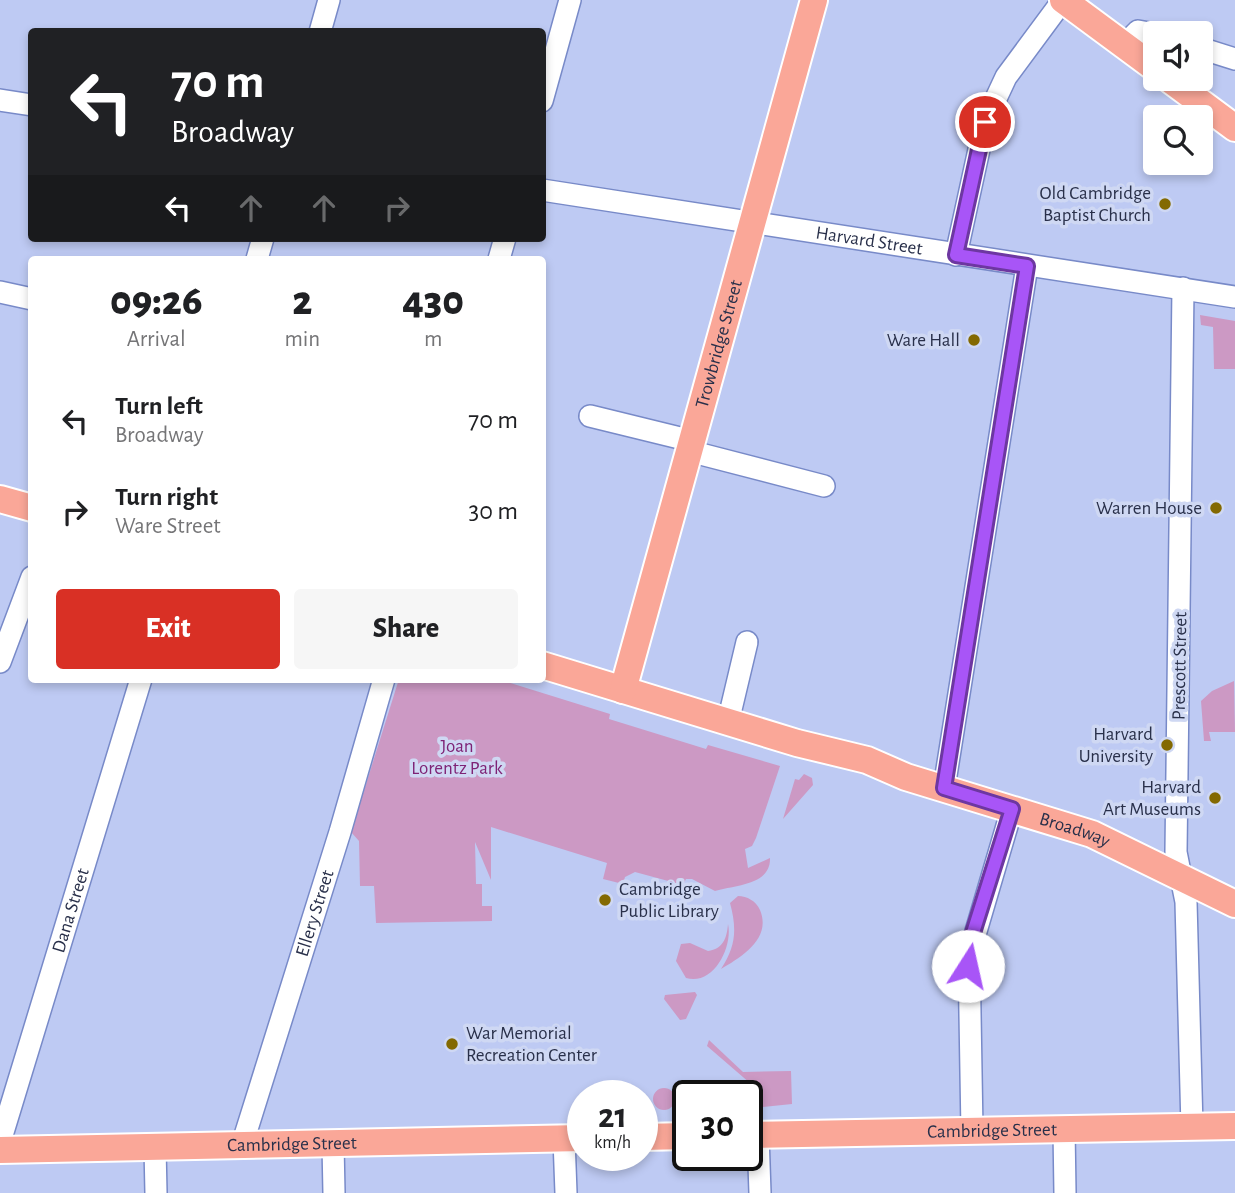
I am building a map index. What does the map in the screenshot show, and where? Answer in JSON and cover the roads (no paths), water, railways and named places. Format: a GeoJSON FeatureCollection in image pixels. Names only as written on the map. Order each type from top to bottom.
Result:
{"type":"FeatureCollection","features":[{"type":"Feature","properties":{"kind":"main road","name":"Trowbridge Street"},"geometry":{"type":"LineString","coordinates":[[623,690],[814,0]]}},
{"type":"Feature","properties":{"kind":"main road"},"geometry":{"type":"LineString","coordinates":[[1063,0],[1143,59]]}},
{"type":"Feature","properties":{"kind":"main road"},"geometry":{"type":"LineString","coordinates":[[1186,91],[1235,128]]}},
{"type":"Feature","properties":{"kind":"main road"},"geometry":{"type":"LineString","coordinates":[[0,499],[28,507]]}},
{"type":"Feature","properties":{"kind":"main road","name":"Broadway"},"geometry":{"type":"LineString","coordinates":[[546,666],[797,743],[847,768],[881,776],[906,777],[1100,837],[1235,904]]}},
{"type":"Feature","properties":{"kind":"main road","name":"Cambridge Street"},"geometry":{"type":"LineString","coordinates":[[763,1135],[1235,1126]]}},
{"type":"Feature","properties":{"kind":"main road","name":"Cambridge Street"},"geometry":{"type":"LineString","coordinates":[[0,1150],[567,1139]]}},
{"type":"Feature","properties":{"kind":"street"},"geometry":{"type":"LineString","coordinates":[[321,28],[329,0]]}},
{"type":"Feature","properties":{"kind":"street"},"geometry":{"type":"LineString","coordinates":[[546,87],[570,0]]}},
{"type":"Feature","properties":{"kind":"street"},"geometry":{"type":"LineString","coordinates":[[956,255],[985,122],[1006,77],[1063,0]]}},
{"type":"Feature","properties":{"kind":"street"},"geometry":{"type":"LineString","coordinates":[[1124,45],[1138,31],[1143,32]]}},
{"type":"Feature","properties":{"kind":"street"},"geometry":{"type":"LineString","coordinates":[[1213,52],[1235,59]]}},
{"type":"Feature","properties":{"kind":"street"},"geometry":{"type":"LineString","coordinates":[[0,100],[28,104]]}},
{"type":"Feature","properties":{"kind":"street","name":"Harvard Street"},"geometry":{"type":"LineString","coordinates":[[546,191],[1235,297]]}},
{"type":"Feature","properties":{"kind":"street"},"geometry":{"type":"LineString","coordinates":[[944,788],[1027,266]]}},
{"type":"Feature","properties":{"kind":"street","name":"Prescott Street"},"geometry":{"type":"LineString","coordinates":[[1183,288],[1175,852],[1186,902],[1192,1126]]}},
{"type":"Feature","properties":{"kind":"street"},"geometry":{"type":"LineString","coordinates":[[0,292],[28,298]]}},
{"type":"Feature","properties":{"kind":"street"},"geometry":{"type":"LineString","coordinates":[[590,416],[824,486]]}},
{"type":"Feature","properties":{"kind":"street"},"geometry":{"type":"LineString","coordinates":[[0,662],[28,587]]}},
{"type":"Feature","properties":{"kind":"street"},"geometry":{"type":"LineString","coordinates":[[728,723],[747,642]]}},
{"type":"Feature","properties":{"kind":"street","name":"Dana Street"},"geometry":{"type":"LineString","coordinates":[[0,1142],[140,683]]}},
{"type":"Feature","properties":{"kind":"street","name":"Ellery Street"},"geometry":{"type":"LineString","coordinates":[[242,1145],[340,832],[383,683]]}},
{"type":"Feature","properties":{"kind":"street"},"geometry":{"type":"LineString","coordinates":[[972,1131],[969,952],[1012,809]]}},
{"type":"Feature","properties":{"kind":"street"},"geometry":{"type":"LineString","coordinates":[[1064,1129],[1065,1193]]}},
{"type":"Feature","properties":{"kind":"street"},"geometry":{"type":"LineString","coordinates":[[333,1144],[334,1193]]}},
{"type":"Feature","properties":{"kind":"street"},"geometry":{"type":"LineString","coordinates":[[155,1147],[156,1193]]}},
{"type":"Feature","properties":{"kind":"street"},"geometry":{"type":"LineString","coordinates":[[566,1193],[569,1171]]}},
{"type":"Feature","properties":{"kind":"street"},"geometry":{"type":"LineString","coordinates":[[757,1171],[760,1193]]}},
{"type":"Feature","properties":{"kind":"place","name":"Old Cambridge Baptist Church"},"geometry":{"type":"Point","coordinates":[1165,204]}},
{"type":"Feature","properties":{"kind":"place","name":"Ware Hall"},"geometry":{"type":"Point","coordinates":[974,340]}},
{"type":"Feature","properties":{"kind":"place","name":"Warren House"},"geometry":{"type":"Point","coordinates":[1216,508]}},
{"type":"Feature","properties":{"kind":"place","name":"Harvard University"},"geometry":{"type":"Point","coordinates":[1167,745]}},
{"type":"Feature","properties":{"kind":"place","name":"Harvard Art Museums"},"geometry":{"type":"Point","coordinates":[1215,798]}},
{"type":"Feature","properties":{"kind":"place","name":"Cambridge Public Library"},"geometry":{"type":"Point","coordinates":[605,900]}},
{"type":"Feature","properties":{"kind":"place","name":"War Memorial Recreation Center"},"geometry":{"type":"Point","coordinates":[452,1044]}},
{"type":"Feature","properties":{"kind":"park label","name":"Joan Lorentz Park"},"geometry":{"type":"Point","coordinates":[457,757]}}]}
